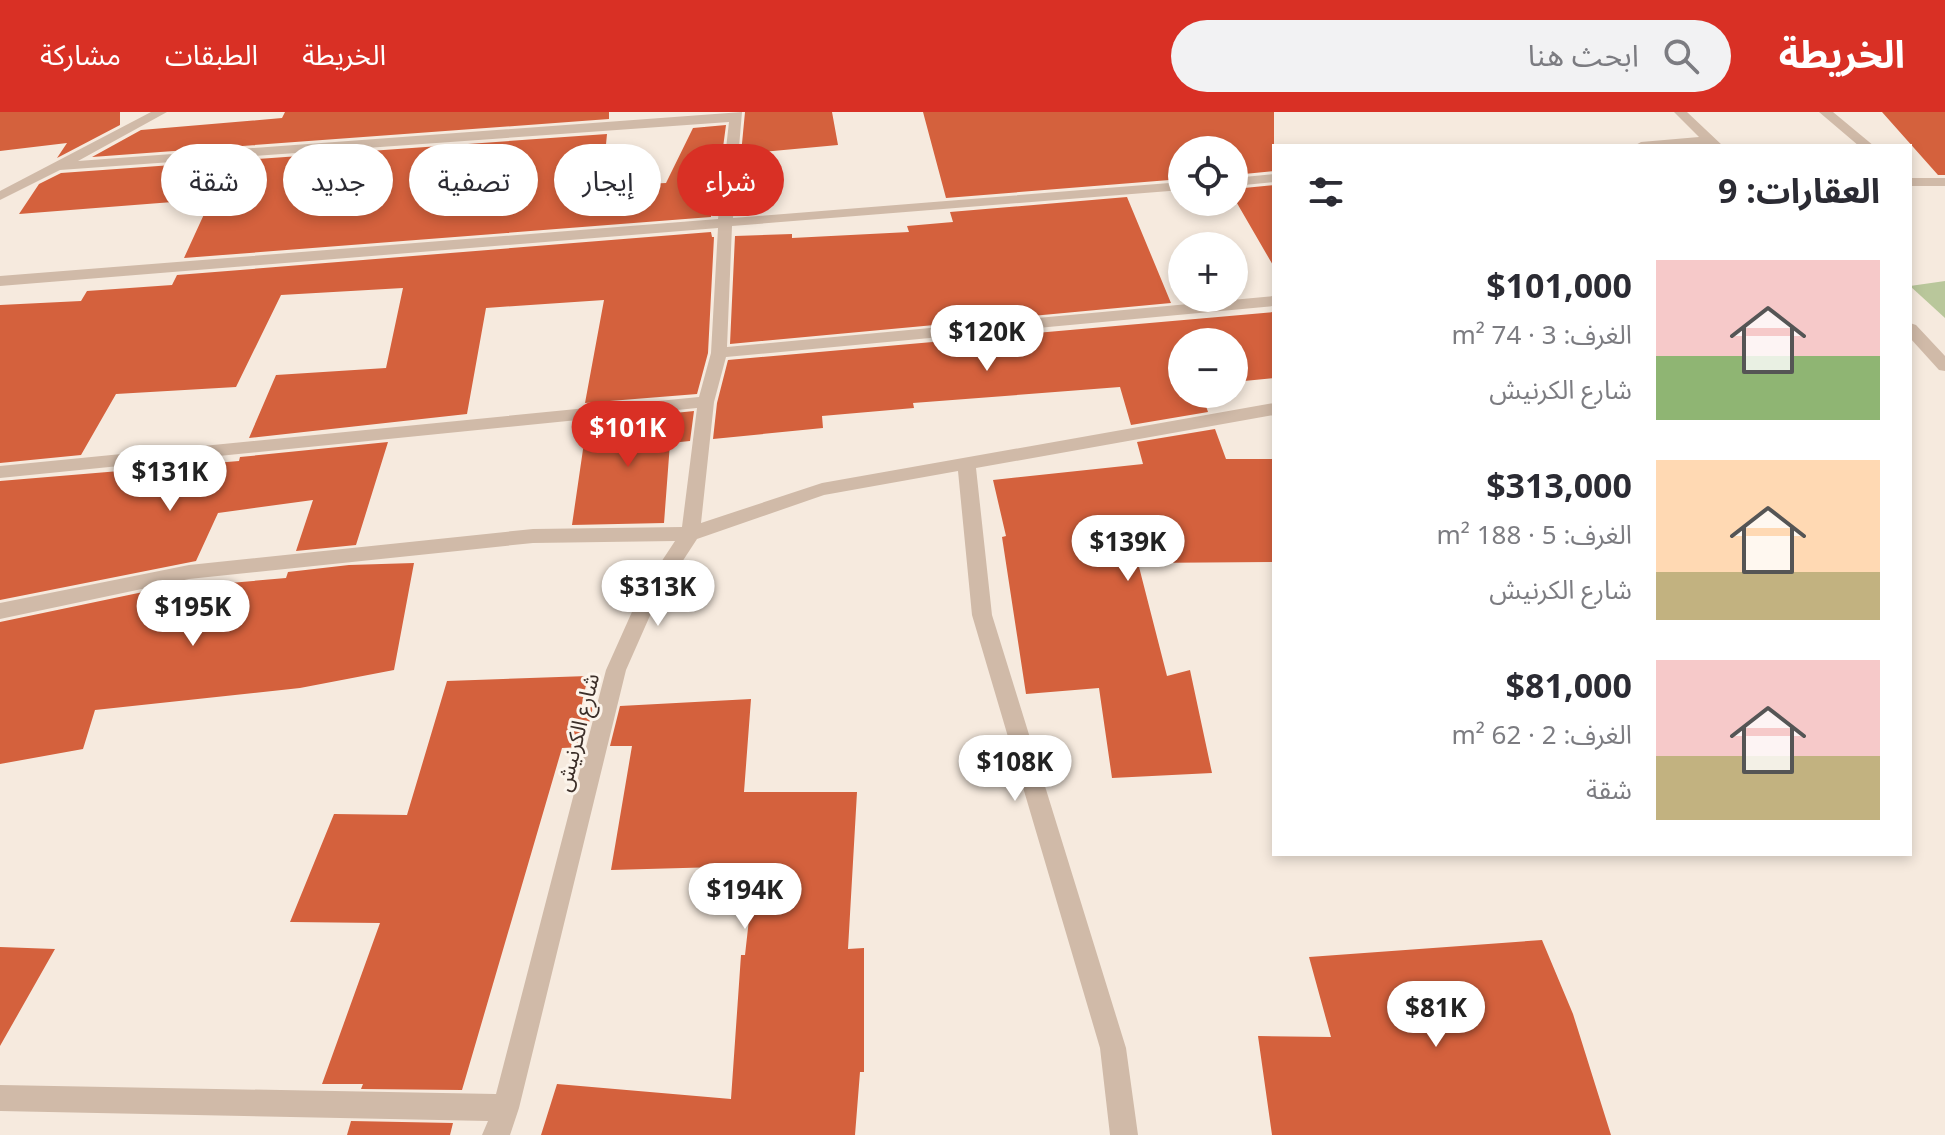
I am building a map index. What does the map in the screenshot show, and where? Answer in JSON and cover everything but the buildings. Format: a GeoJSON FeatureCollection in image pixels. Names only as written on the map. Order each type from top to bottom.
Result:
{"type":"FeatureCollection","features":[{"type":"Feature","properties":{"kind":"street"},"geometry":{"type":"LineString","coordinates":[[0,196],[161,112]]}},
{"type":"Feature","properties":{"kind":"street"},"geometry":{"type":"LineString","coordinates":[[1680,112],[1712,143]]}},
{"type":"Feature","properties":{"kind":"street"},"geometry":{"type":"LineString","coordinates":[[1825,112],[1865,144]]}},
{"type":"Feature","properties":{"kind":"street"},"geometry":{"type":"LineString","coordinates":[[61,166],[736,115]]}},
{"type":"Feature","properties":{"kind":"street","name":"شارع الكرنيش"},"geometry":{"type":"LineString","coordinates":[[496,1135],[506,1108],[616,670],[647,599],[690,534],[706,402],[719,353],[725,224],[736,115]]}},
{"type":"Feature","properties":{"kind":"street"},"geometry":{"type":"LineString","coordinates":[[1688,144],[1712,143]]}},
{"type":"Feature","properties":{"kind":"street"},"geometry":{"type":"LineString","coordinates":[[1248,181],[1272,178]]}},
{"type":"Feature","properties":{"kind":"street"},"geometry":{"type":"LineString","coordinates":[[1912,184],[1945,182]]}},
{"type":"Feature","properties":{"kind":"street"},"geometry":{"type":"LineString","coordinates":[[0,281],[1168,187]]}},
{"type":"Feature","properties":{"kind":"street"},"geometry":{"type":"LineString","coordinates":[[719,353],[1272,301]]}},
{"type":"Feature","properties":{"kind":"street"},"geometry":{"type":"LineString","coordinates":[[1912,330],[1945,366]]}},
{"type":"Feature","properties":{"kind":"street"},"geometry":{"type":"LineString","coordinates":[[1912,353],[1932,351]]}},
{"type":"Feature","properties":{"kind":"street"},"geometry":{"type":"LineString","coordinates":[[0,472],[706,402]]}},
{"type":"Feature","properties":{"kind":"street"},"geometry":{"type":"LineString","coordinates":[[0,611],[189,572],[533,536],[690,534],[822,489],[1272,409]]}},
{"type":"Feature","properties":{"kind":"street"},"geometry":{"type":"LineString","coordinates":[[966,462],[982,615],[1113,1048],[1124,1135]]}},
{"type":"Feature","properties":{"kind":"street"},"geometry":{"type":"LineString","coordinates":[[0,1098],[506,1108]]}},
{"type":"Feature","properties":{"kind":"green space"},"geometry":{"type":"Polygon","coordinates":[[[1945,281],[1945,318],[1912,288],[1945,281]]]}}]}
